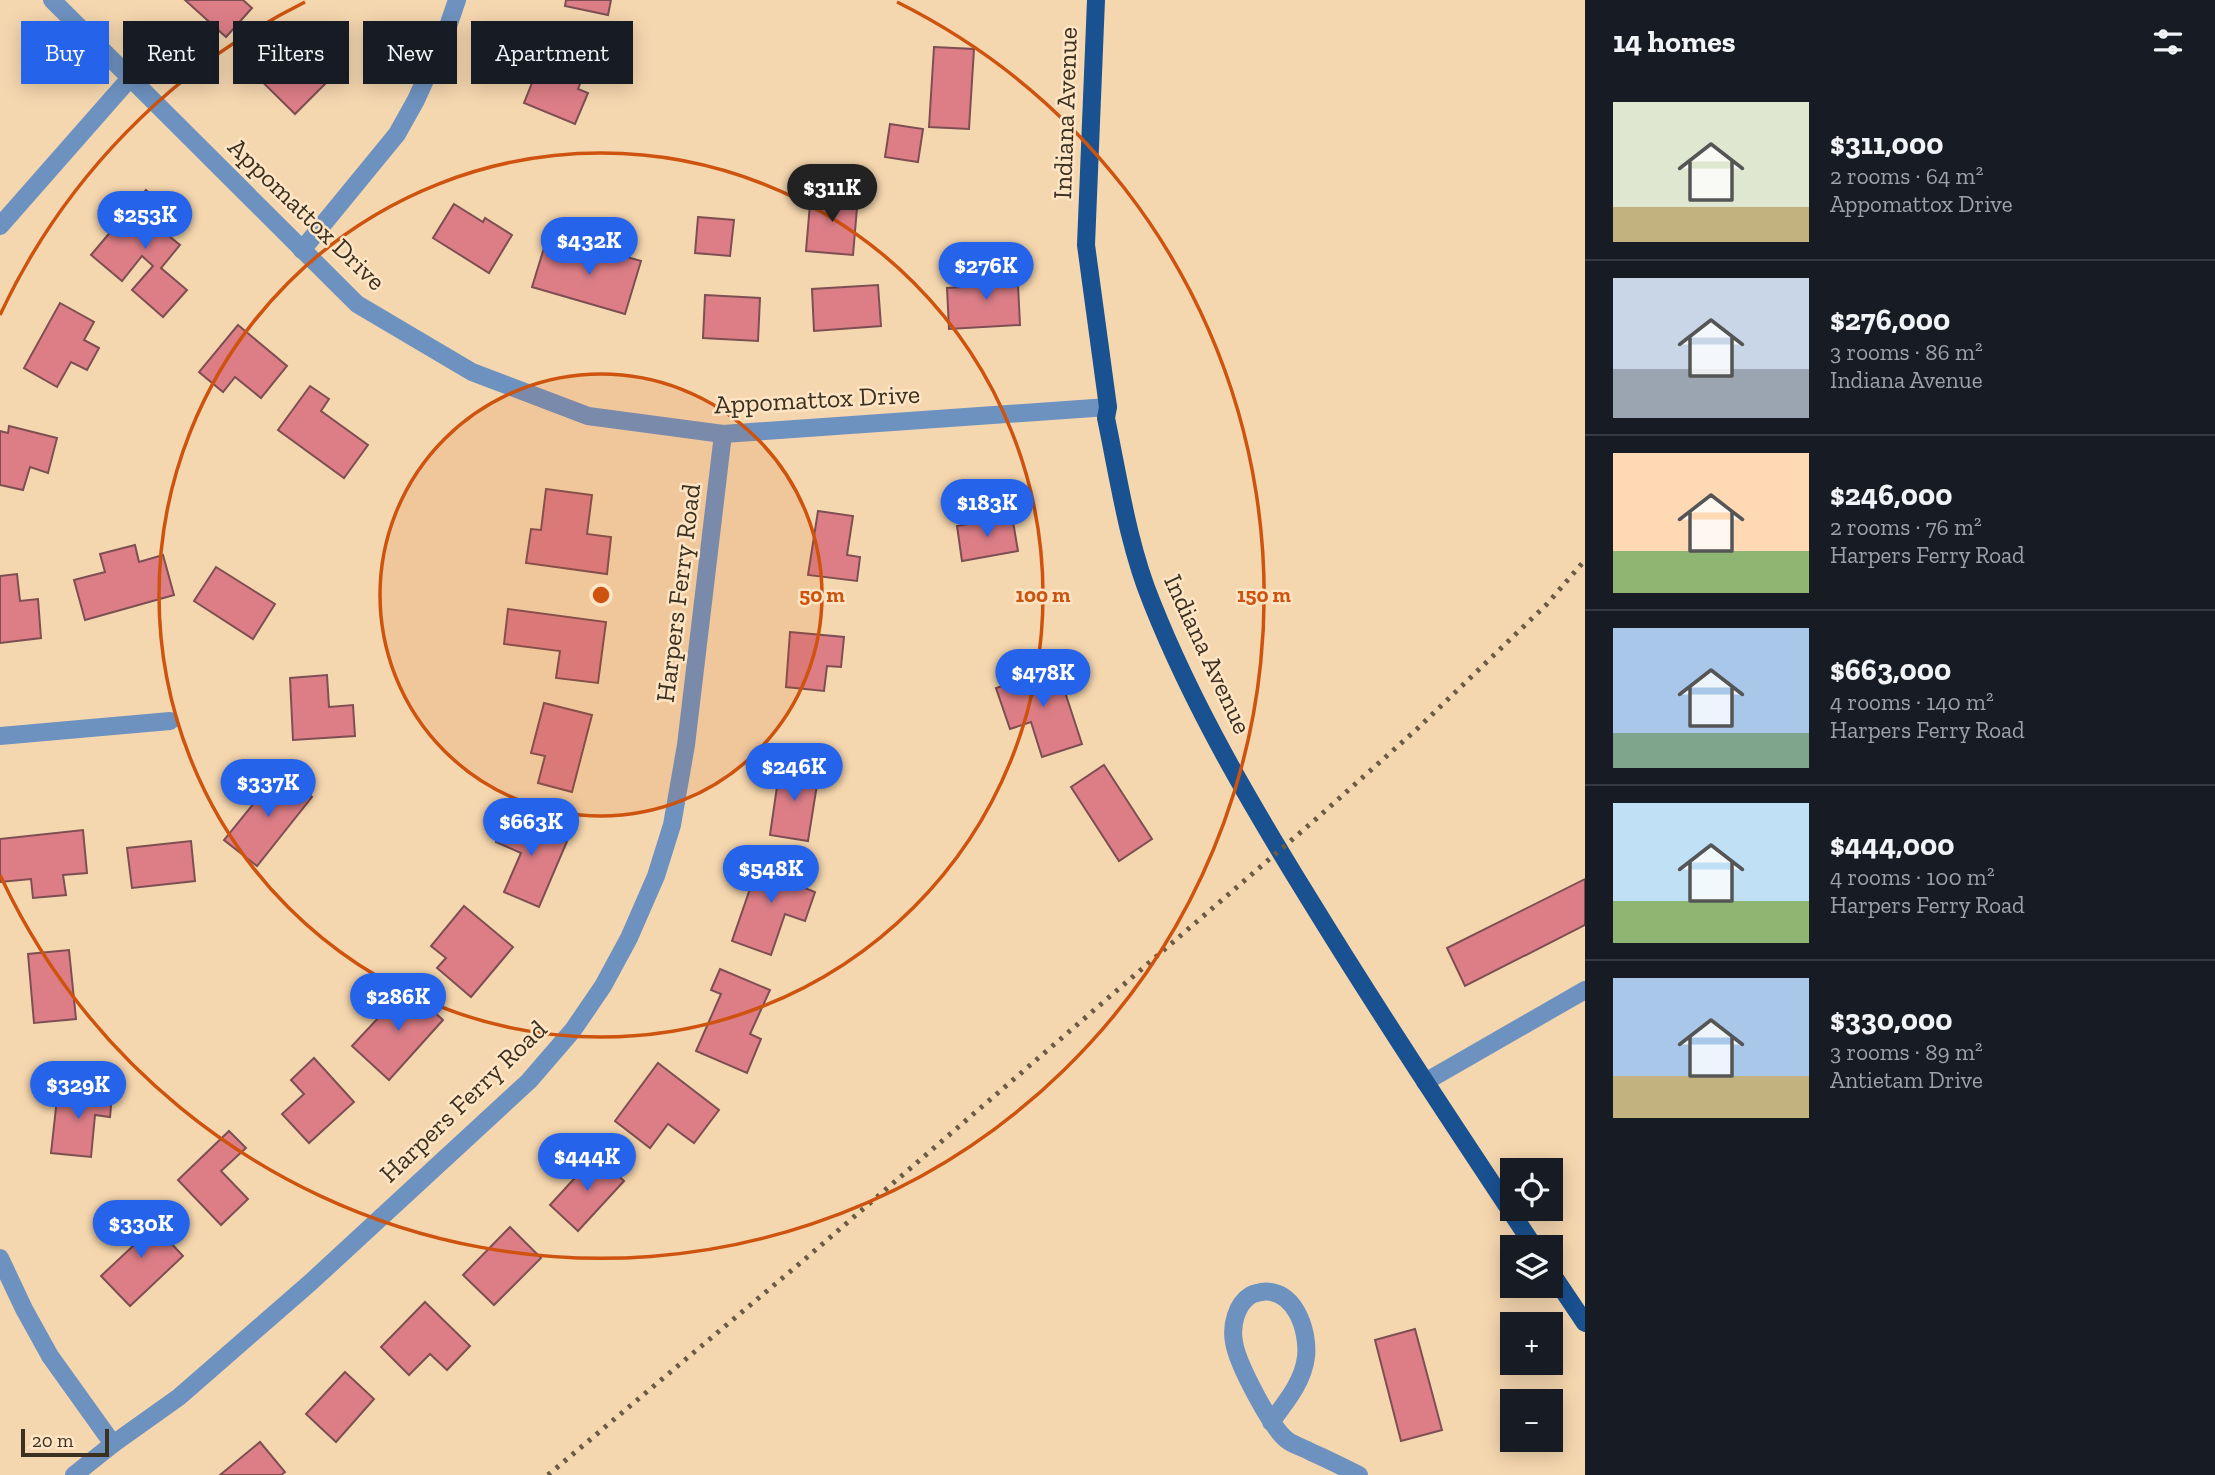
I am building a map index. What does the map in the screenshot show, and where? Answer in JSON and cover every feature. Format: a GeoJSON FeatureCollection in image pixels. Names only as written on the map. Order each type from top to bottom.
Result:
{"type":"FeatureCollection","features":[{"type":"Feature","properties":{"kind":"main road","name":"Indiana Avenue"},"geometry":{"type":"LineString","coordinates":[[1096,0],[1086,245],[1108,407],[1107,418],[1134,550],[1151,602],[1195,700],[1277,847],[1365,991],[1526,1235]]}},
{"type":"Feature","properties":{"kind":"main road"},"geometry":{"type":"LineString","coordinates":[[1563,1290],[1585,1323]]}},
{"type":"Feature","properties":{"kind":"street","name":"Appomattox Drive"},"geometry":{"type":"LineString","coordinates":[[52,0],[123,69]]}},
{"type":"Feature","properties":{"kind":"street"},"geometry":{"type":"LineString","coordinates":[[302,250],[397,134],[444,38],[457,0]]}},
{"type":"Feature","properties":{"kind":"street"},"geometry":{"type":"LineString","coordinates":[[0,226],[125,84]]}},
{"type":"Feature","properties":{"kind":"street","name":"Appomattox Drive"},"geometry":{"type":"LineString","coordinates":[[138,84],[358,304],[472,372],[588,416],[723,434],[1108,407]]}},
{"type":"Feature","properties":{"kind":"street","name":"Harpers Ferry Road"},"geometry":{"type":"LineString","coordinates":[[74,1475],[179,1397],[311,1282],[529,1081],[573,1030],[603,986],[629,938],[656,876],[673,825],[723,434]]}},
{"type":"Feature","properties":{"kind":"street"},"geometry":{"type":"LineString","coordinates":[[0,736],[170,721]]}},
{"type":"Feature","properties":{"kind":"street"},"geometry":{"type":"LineString","coordinates":[[1425,1082],[1585,990]]}},
{"type":"Feature","properties":{"kind":"street"},"geometry":{"type":"LineString","coordinates":[[0,1258],[50,1356],[113,1444]]}},
{"type":"Feature","properties":{"kind":"street"},"geometry":{"type":"LineString","coordinates":[[1271,1422],[1297,1387],[1306,1357],[1305,1335],[1296,1310],[1284,1296],[1270,1291],[1253,1293],[1241,1305],[1234,1321],[1234,1343],[1248,1378],[1271,1422],[1287,1440],[1359,1475]]}},
{"type":"Feature","properties":{"kind":"building"},"geometry":{"type":"Polygon","coordinates":[[[185,0],[243,0],[252,8],[240,21],[233,21],[233,29],[226,37],[219,31],[219,21],[208,21],[185,0]]]}},
{"type":"Feature","properties":{"kind":"building"},"geometry":{"type":"Polygon","coordinates":[[[566,0],[611,0],[608,15],[565,6],[566,0]]]}},
{"type":"Feature","properties":{"kind":"building"},"geometry":{"type":"Polygon","coordinates":[[[934,47],[974,49],[969,129],[929,127],[934,47]]]}},
{"type":"Feature","properties":{"kind":"building"},"geometry":{"type":"Polygon","coordinates":[[[264,84],[325,84],[295,114],[264,84]]]}},
{"type":"Feature","properties":{"kind":"building"},"geometry":{"type":"Polygon","coordinates":[[[532,84],[580,84],[578,89],[588,93],[575,124],[524,103],[532,84]]]}},
{"type":"Feature","properties":{"kind":"building"},"geometry":{"type":"Polygon","coordinates":[[[890,124],[923,129],[918,162],[885,157],[890,124]]]}},
{"type":"Feature","properties":{"kind":"building"},"geometry":{"type":"Polygon","coordinates":[[[146,190],[182,220],[169,236],[180,245],[161,268],[187,290],[163,317],[132,290],[153,266],[142,256],[122,281],[91,255],[146,190]]]}},
{"type":"Feature","properties":{"kind":"building"},"geometry":{"type":"Polygon","coordinates":[[[811,192],[858,196],[853,255],[806,251],[811,192]]]}},
{"type":"Feature","properties":{"kind":"building"},"geometry":{"type":"Polygon","coordinates":[[[454,204],[483,222],[485,218],[512,235],[489,273],[433,238],[454,204]]]}},
{"type":"Feature","properties":{"kind":"building"},"geometry":{"type":"Polygon","coordinates":[[[698,217],[734,220],[730,256],[695,253],[698,217]]]}},
{"type":"Feature","properties":{"kind":"building"},"geometry":{"type":"Polygon","coordinates":[[[581,244],[641,261],[625,314],[532,287],[544,248],[578,258],[581,244]]]}},
{"type":"Feature","properties":{"kind":"building"},"geometry":{"type":"Polygon","coordinates":[[[1017,265],[1020,325],[949,329],[947,288],[994,285],[993,266],[1017,265]]]}},
{"type":"Feature","properties":{"kind":"building"},"geometry":{"type":"Polygon","coordinates":[[[878,285],[881,326],[814,331],[812,289],[878,285]]]}},
{"type":"Feature","properties":{"kind":"building"},"geometry":{"type":"Polygon","coordinates":[[[705,295],[760,298],[758,341],[703,338],[705,295]]]}},
{"type":"Feature","properties":{"kind":"building"},"geometry":{"type":"Polygon","coordinates":[[[60,303],[94,322],[84,340],[99,348],[87,370],[71,362],[57,387],[24,368],[60,303]]]}},
{"type":"Feature","properties":{"kind":"building"},"geometry":{"type":"Polygon","coordinates":[[[238,325],[287,366],[261,398],[235,377],[223,392],[199,372],[238,325]]]}},
{"type":"Feature","properties":{"kind":"building"},"geometry":{"type":"Polygon","coordinates":[[[310,386],[329,399],[321,411],[368,445],[344,478],[278,430],[310,386]]]}},
{"type":"Feature","properties":{"kind":"building"},"geometry":{"type":"Polygon","coordinates":[[[9,426],[57,438],[48,473],[30,467],[23,490],[0,485],[0,431],[8,433],[9,426]]]}},
{"type":"Feature","properties":{"kind":"building"},"geometry":{"type":"Polygon","coordinates":[[[546,489],[592,495],[587,534],[611,537],[607,574],[526,563],[531,529],[541,530],[546,489]]]}},
{"type":"Feature","properties":{"kind":"building"},"geometry":{"type":"Polygon","coordinates":[[[818,511],[853,516],[847,555],[860,557],[857,581],[808,575],[818,511]]]}},
{"type":"Feature","properties":{"kind":"building"},"geometry":{"type":"Polygon","coordinates":[[[1012,516],[1018,551],[962,561],[957,526],[1012,516]]]}},
{"type":"Feature","properties":{"kind":"building"},"geometry":{"type":"Polygon","coordinates":[[[135,545],[139,562],[163,555],[174,595],[85,620],[74,580],[105,572],[100,554],[135,545]]]}},
{"type":"Feature","properties":{"kind":"building"},"geometry":{"type":"Polygon","coordinates":[[[216,567],[275,604],[253,639],[194,601],[216,567]]]}},
{"type":"Feature","properties":{"kind":"building"},"geometry":{"type":"Polygon","coordinates":[[[17,574],[20,601],[38,599],[41,638],[0,643],[0,576],[17,574]]]}},
{"type":"Feature","properties":{"kind":"building"},"geometry":{"type":"Polygon","coordinates":[[[508,609],[606,622],[598,683],[556,678],[560,651],[504,644],[508,609]]]}},
{"type":"Feature","properties":{"kind":"building"},"geometry":{"type":"Polygon","coordinates":[[[790,632],[844,637],[841,667],[827,666],[824,691],[786,687],[790,632]]]}},
{"type":"Feature","properties":{"kind":"building"},"geometry":{"type":"Polygon","coordinates":[[[1066,664],[1073,683],[1063,686],[1082,744],[1042,757],[1031,722],[1010,729],[996,688],[1066,664]]]}},
{"type":"Feature","properties":{"kind":"building"},"geometry":{"type":"Polygon","coordinates":[[[327,675],[329,707],[353,705],[355,736],[293,740],[290,678],[327,675]]]}},
{"type":"Feature","properties":{"kind":"building"},"geometry":{"type":"Polygon","coordinates":[[[544,703],[592,715],[572,792],[538,783],[545,756],[531,753],[544,703]]]}},
{"type":"Feature","properties":{"kind":"building"},"geometry":{"type":"Polygon","coordinates":[[[1104,765],[1152,839],[1119,861],[1071,787],[1104,765]]]}},
{"type":"Feature","properties":{"kind":"building"},"geometry":{"type":"Polygon","coordinates":[[[780,766],[819,772],[808,841],[770,835],[780,766]]]}},
{"type":"Feature","properties":{"kind":"building"},"geometry":{"type":"Polygon","coordinates":[[[280,771],[312,797],[257,866],[224,840],[280,771]]]}},
{"type":"Feature","properties":{"kind":"building"},"geometry":{"type":"Polygon","coordinates":[[[509,813],[568,839],[539,907],[504,892],[521,853],[496,842],[509,813]]]}},
{"type":"Feature","properties":{"kind":"building"},"geometry":{"type":"Polygon","coordinates":[[[83,830],[87,873],[63,875],[66,895],[33,898],[31,879],[0,882],[0,839],[83,830]]]}},
{"type":"Feature","properties":{"kind":"building"},"geometry":{"type":"Polygon","coordinates":[[[191,841],[195,881],[132,888],[127,848],[191,841]]]}},
{"type":"Feature","properties":{"kind":"building"},"geometry":{"type":"Polygon","coordinates":[[[761,857],[802,871],[797,885],[815,892],[805,921],[785,914],[771,955],[732,941],[761,857]]]}},
{"type":"Feature","properties":{"kind":"building"},"geometry":{"type":"Polygon","coordinates":[[[1585,879],[1585,925],[1465,986],[1447,948],[1585,879]]]}},
{"type":"Feature","properties":{"kind":"building"},"geometry":{"type":"Polygon","coordinates":[[[464,906],[513,947],[471,997],[437,968],[446,958],[431,946],[464,906]]]}},
{"type":"Feature","properties":{"kind":"building"},"geometry":{"type":"Polygon","coordinates":[[[69,950],[76,1019],[34,1023],[28,954],[69,950]]]}},
{"type":"Feature","properties":{"kind":"building"},"geometry":{"type":"Polygon","coordinates":[[[720,969],[770,990],[750,1034],[761,1039],[747,1073],[696,1051],[721,994],[711,990],[720,969]]]}},
{"type":"Feature","properties":{"kind":"building"},"geometry":{"type":"Polygon","coordinates":[[[407,987],[443,1020],[389,1080],[352,1046],[407,987]]]}},
{"type":"Feature","properties":{"kind":"building"},"geometry":{"type":"Polygon","coordinates":[[[314,1058],[354,1102],[309,1143],[282,1114],[304,1094],[291,1080],[314,1058]]]}},
{"type":"Feature","properties":{"kind":"building"},"geometry":{"type":"Polygon","coordinates":[[[658,1063],[719,1110],[694,1143],[668,1124],[650,1148],[615,1121],[658,1063]]]}},
{"type":"Feature","properties":{"kind":"building"},"geometry":{"type":"Polygon","coordinates":[[[58,1089],[112,1095],[110,1117],[95,1115],[91,1157],[51,1153],[58,1089]]]}},
{"type":"Feature","properties":{"kind":"building"},"geometry":{"type":"Polygon","coordinates":[[[229,1131],[246,1148],[221,1171],[248,1199],[221,1225],[178,1180],[229,1131]]]}},
{"type":"Feature","properties":{"kind":"building"},"geometry":{"type":"Polygon","coordinates":[[[596,1155],[624,1181],[578,1231],[550,1205],[596,1155]]]}},
{"type":"Feature","properties":{"kind":"building"},"geometry":{"type":"Polygon","coordinates":[[[142,1212],[183,1256],[130,1306],[101,1276],[133,1246],[120,1233],[142,1212]]]}},
{"type":"Feature","properties":{"kind":"building"},"geometry":{"type":"Polygon","coordinates":[[[510,1227],[541,1258],[494,1305],[463,1275],[510,1227]]]}},
{"type":"Feature","properties":{"kind":"building"},"geometry":{"type":"Polygon","coordinates":[[[425,1302],[470,1346],[447,1370],[430,1354],[409,1375],[381,1347],[425,1302]]]}},
{"type":"Feature","properties":{"kind":"building"},"geometry":{"type":"Polygon","coordinates":[[[1415,1329],[1442,1430],[1401,1441],[1375,1340],[1415,1329]]]}},
{"type":"Feature","properties":{"kind":"building"},"geometry":{"type":"Polygon","coordinates":[[[345,1372],[374,1399],[336,1442],[306,1414],[345,1372]]]}},
{"type":"Feature","properties":{"kind":"building"},"geometry":{"type":"Polygon","coordinates":[[[260,1442],[285,1472],[281,1475],[220,1475],[260,1442]]]}},
{"type":"Feature","properties":{"kind":"railway"},"geometry":{"type":"LineString","coordinates":[[548,1475],[805,1259],[1316,819],[1417,729],[1547,604],[1585,560]]}}]}
